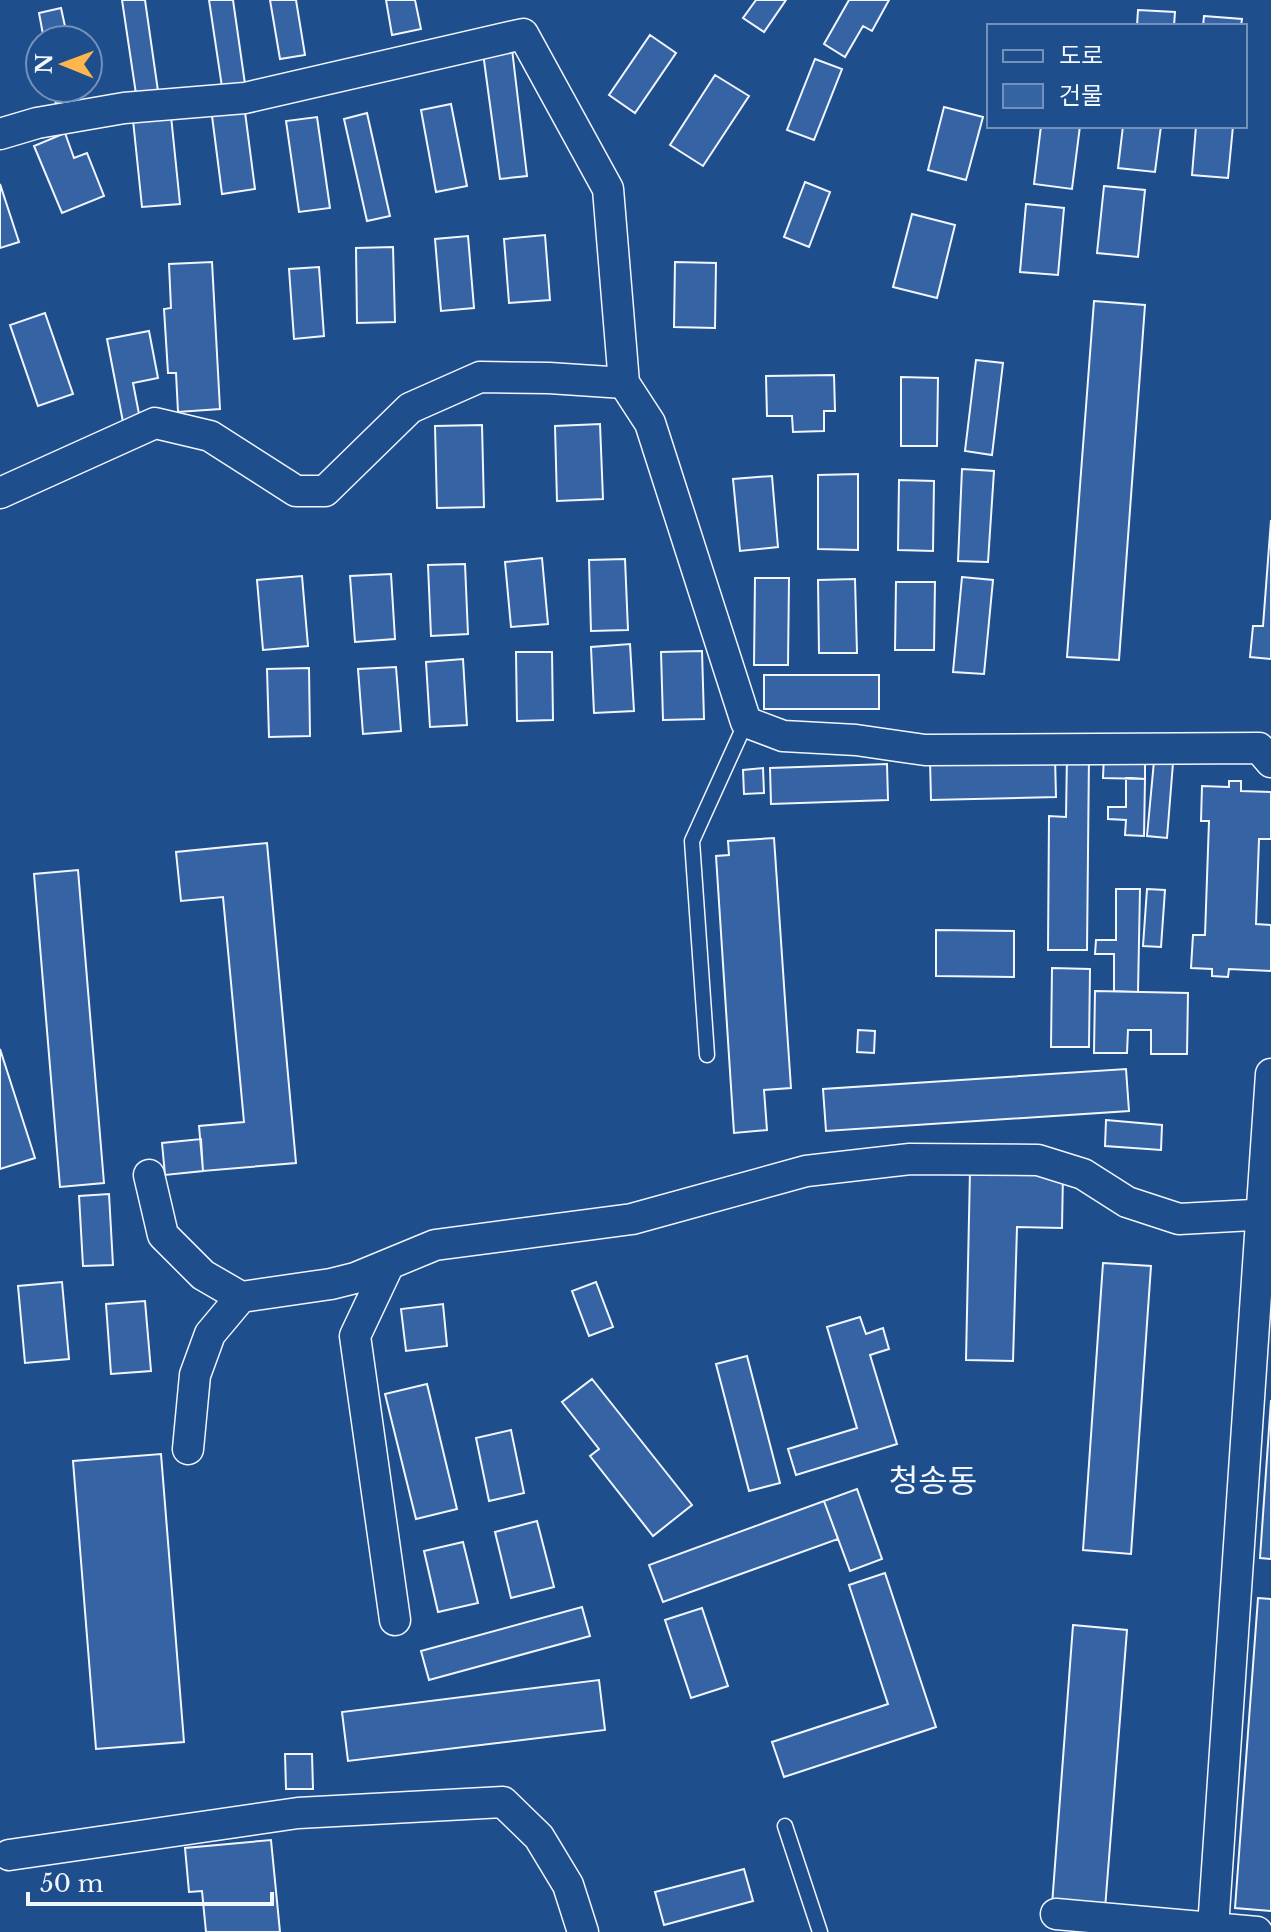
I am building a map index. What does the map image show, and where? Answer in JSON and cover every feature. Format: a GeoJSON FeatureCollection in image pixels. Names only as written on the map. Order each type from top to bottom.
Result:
{"type":"FeatureCollection","features":[{"type":"Feature","properties":{"kind":"street"},"geometry":{"type":"LineString","coordinates":[[0,134],[37,123],[124,108],[245,98],[523,34],[608,189],[624,383],[650,423],[746,722],[783,736],[856,740],[925,750],[1259,748],[1271,762]]}},
{"type":"Feature","properties":{"kind":"street"},"geometry":{"type":"LineString","coordinates":[[0,493],[155,423],[210,436],[296,491],[325,491],[410,408],[480,377],[624,383]]}},
{"type":"Feature","properties":{"kind":"street"},"geometry":{"type":"LineString","coordinates":[[1213,1928],[1266,1214],[1271,1074]]}},
{"type":"Feature","properties":{"kind":"street"},"geometry":{"type":"LineString","coordinates":[[149,1175],[163,1235],[203,1275],[241,1297],[355,1278],[435,1245],[632,1219],[806,1171],[910,1159],[1038,1160],[1083,1174],[1127,1202],[1179,1219],[1266,1214]]}},
{"type":"Feature","properties":{"kind":"street"},"geometry":{"type":"LineString","coordinates":[[389,1264],[355,1336],[395,1620]]}},
{"type":"Feature","properties":{"kind":"street"},"geometry":{"type":"LineString","coordinates":[[188,1449],[195,1375],[210,1334],[241,1297]]}},
{"type":"Feature","properties":{"kind":"street"},"geometry":{"type":"LineString","coordinates":[[9,1855],[298,1813],[503,1802],[539,1837],[568,1885],[583,1932]]}},
{"type":"Feature","properties":{"kind":"street"},"geometry":{"type":"LineString","coordinates":[[1056,1914],[1257,1932]]}},
{"type":"Feature","properties":{"kind":"lane"},"geometry":{"type":"LineString","coordinates":[[707,1055],[692,841],[746,722]]}},
{"type":"Feature","properties":{"kind":"lane"},"geometry":{"type":"LineString","coordinates":[[785,1826],[820,1932]]}},
{"type":"Feature","properties":{"kind":"building"},"geometry":{"type":"Polygon","coordinates":[[[122,0],[145,0],[158,91],[136,94],[122,0]]]}},
{"type":"Feature","properties":{"kind":"building"},"geometry":{"type":"Polygon","coordinates":[[[209,0],[233,0],[245,84],[222,87],[209,0]]]}},
{"type":"Feature","properties":{"kind":"building"},"geometry":{"type":"Polygon","coordinates":[[[270,0],[296,0],[305,55],[280,59],[270,0]]]}},
{"type":"Feature","properties":{"kind":"building"},"geometry":{"type":"Polygon","coordinates":[[[386,0],[415,0],[421,29],[392,35],[386,0]]]}},
{"type":"Feature","properties":{"kind":"building"},"geometry":{"type":"Polygon","coordinates":[[[756,0],[786,0],[764,32],[743,18],[756,0]]]}},
{"type":"Feature","properties":{"kind":"building"},"geometry":{"type":"Polygon","coordinates":[[[849,0],[889,0],[872,31],[863,26],[845,57],[824,44],[849,0]]]}},
{"type":"Feature","properties":{"kind":"building"},"geometry":{"type":"Polygon","coordinates":[[[61,8],[64,24],[41,24],[39,13],[61,8]]]}},
{"type":"Feature","properties":{"kind":"building"},"geometry":{"type":"Polygon","coordinates":[[[1138,10],[1175,12],[1174,24],[1137,24],[1138,10]]]}},
{"type":"Feature","properties":{"kind":"building"},"geometry":{"type":"Polygon","coordinates":[[[1204,16],[1242,19],[1241,24],[1203,24],[1204,16]]]}},
{"type":"Feature","properties":{"kind":"building"},"geometry":{"type":"Polygon","coordinates":[[[650,35],[676,53],[635,113],[609,95],[650,35]]]}},
{"type":"Feature","properties":{"kind":"building"},"geometry":{"type":"Polygon","coordinates":[[[512,49],[527,176],[500,179],[483,53],[512,49]]]}},
{"type":"Feature","properties":{"kind":"building"},"geometry":{"type":"Polygon","coordinates":[[[815,59],[842,69],[814,140],[787,130],[815,59]]]}},
{"type":"Feature","properties":{"kind":"building"},"geometry":{"type":"Polygon","coordinates":[[[715,75],[749,96],[703,166],[670,145],[715,75]]]}},
{"type":"Feature","properties":{"kind":"building"},"geometry":{"type":"Polygon","coordinates":[[[451,104],[467,186],[436,192],[421,110],[451,104]]]}},
{"type":"Feature","properties":{"kind":"building"},"geometry":{"type":"Polygon","coordinates":[[[944,107],[983,117],[966,180],[928,170],[944,107]]]}},
{"type":"Feature","properties":{"kind":"building"},"geometry":{"type":"Polygon","coordinates":[[[245,112],[255,189],[222,194],[212,116],[245,112]]]}},
{"type":"Feature","properties":{"kind":"building"},"geometry":{"type":"Polygon","coordinates":[[[367,113],[390,216],[367,221],[344,119],[367,113]]]}},
{"type":"Feature","properties":{"kind":"building"},"geometry":{"type":"Polygon","coordinates":[[[171,116],[180,204],[142,207],[133,120],[171,116]]]}},
{"type":"Feature","properties":{"kind":"building"},"geometry":{"type":"Polygon","coordinates":[[[317,117],[330,208],[299,212],[286,121],[317,117]]]}},
{"type":"Feature","properties":{"kind":"building"},"geometry":{"type":"Polygon","coordinates":[[[1041,128],[1080,128],[1072,189],[1034,184],[1041,128]]]}},
{"type":"Feature","properties":{"kind":"building"},"geometry":{"type":"Polygon","coordinates":[[[1123,128],[1161,128],[1155,172],[1118,168],[1123,128]]]}},
{"type":"Feature","properties":{"kind":"building"},"geometry":{"type":"Polygon","coordinates":[[[1196,128],[1233,128],[1228,178],[1192,175],[1196,128]]]}},
{"type":"Feature","properties":{"kind":"building"},"geometry":{"type":"Polygon","coordinates":[[[65,133],[74,158],[87,153],[104,196],[62,213],[34,146],[65,133]]]}},
{"type":"Feature","properties":{"kind":"building"},"geometry":{"type":"Polygon","coordinates":[[[805,182],[830,192],[809,247],[784,237],[805,182]]]}},
{"type":"Feature","properties":{"kind":"building"},"geometry":{"type":"Polygon","coordinates":[[[0,184],[19,242],[0,248],[0,184]]]}},
{"type":"Feature","properties":{"kind":"building"},"geometry":{"type":"Polygon","coordinates":[[[1104,186],[1145,190],[1138,257],[1097,253],[1104,186]]]}},
{"type":"Feature","properties":{"kind":"building"},"geometry":{"type":"Polygon","coordinates":[[[1026,204],[1064,208],[1058,275],[1020,272],[1026,204]]]}},
{"type":"Feature","properties":{"kind":"building"},"geometry":{"type":"Polygon","coordinates":[[[912,214],[955,225],[937,298],[893,287],[912,214]]]}},
{"type":"Feature","properties":{"kind":"building"},"geometry":{"type":"Polygon","coordinates":[[[545,235],[550,300],[509,303],[504,239],[545,235]]]}},
{"type":"Feature","properties":{"kind":"building"},"geometry":{"type":"Polygon","coordinates":[[[468,236],[474,308],[441,311],[435,239],[468,236]]]}},
{"type":"Feature","properties":{"kind":"building"},"geometry":{"type":"Polygon","coordinates":[[[393,247],[395,322],[357,323],[356,248],[393,247]]]}},
{"type":"Feature","properties":{"kind":"building"},"geometry":{"type":"Polygon","coordinates":[[[212,262],[220,409],[178,412],[176,373],[168,373],[164,309],[171,308],[169,264],[212,262]]]}},
{"type":"Feature","properties":{"kind":"building"},"geometry":{"type":"Polygon","coordinates":[[[675,262],[716,263],[715,328],[674,327],[675,262]]]}},
{"type":"Feature","properties":{"kind":"building"},"geometry":{"type":"Polygon","coordinates":[[[319,267],[324,336],[294,339],[289,269],[319,267]]]}},
{"type":"Feature","properties":{"kind":"building"},"geometry":{"type":"Polygon","coordinates":[[[1094,301],[1145,305],[1119,660],[1067,657],[1094,301]]]}},
{"type":"Feature","properties":{"kind":"building"},"geometry":{"type":"Polygon","coordinates":[[[45,313],[73,394],[38,406],[10,325],[45,313]]]}},
{"type":"Feature","properties":{"kind":"building"},"geometry":{"type":"Polygon","coordinates":[[[149,331],[158,378],[133,383],[140,419],[123,422],[107,339],[149,331]]]}},
{"type":"Feature","properties":{"kind":"building"},"geometry":{"type":"Polygon","coordinates":[[[976,360],[1003,363],[992,455],[965,451],[976,360]]]}},
{"type":"Feature","properties":{"kind":"building"},"geometry":{"type":"Polygon","coordinates":[[[834,375],[835,411],[824,411],[824,431],[793,432],[792,416],[767,416],[766,376],[834,375]]]}},
{"type":"Feature","properties":{"kind":"building"},"geometry":{"type":"Polygon","coordinates":[[[901,377],[938,378],[937,446],[901,446],[901,377]]]}},
{"type":"Feature","properties":{"kind":"building"},"geometry":{"type":"Polygon","coordinates":[[[600,424],[603,499],[557,501],[555,426],[600,424]]]}},
{"type":"Feature","properties":{"kind":"building"},"geometry":{"type":"Polygon","coordinates":[[[482,425],[484,507],[437,508],[435,426],[482,425]]]}},
{"type":"Feature","properties":{"kind":"building"},"geometry":{"type":"Polygon","coordinates":[[[962,469],[994,471],[988,562],[958,561],[962,469]]]}},
{"type":"Feature","properties":{"kind":"building"},"geometry":{"type":"Polygon","coordinates":[[[858,474],[858,550],[818,549],[818,475],[858,474]]]}},
{"type":"Feature","properties":{"kind":"building"},"geometry":{"type":"Polygon","coordinates":[[[772,476],[778,547],[740,551],[733,479],[772,476]]]}},
{"type":"Feature","properties":{"kind":"building"},"geometry":{"type":"Polygon","coordinates":[[[899,480],[934,481],[933,551],[898,550],[899,480]]]}},
{"type":"Feature","properties":{"kind":"building"},"geometry":{"type":"Polygon","coordinates":[[[1271,520],[1271,659],[1250,657],[1253,626],[1263,626],[1271,520]]]}},
{"type":"Feature","properties":{"kind":"building"},"geometry":{"type":"Polygon","coordinates":[[[542,558],[548,624],[511,627],[505,562],[542,558]]]}},
{"type":"Feature","properties":{"kind":"building"},"geometry":{"type":"Polygon","coordinates":[[[625,559],[628,630],[591,631],[589,560],[625,559]]]}},
{"type":"Feature","properties":{"kind":"building"},"geometry":{"type":"Polygon","coordinates":[[[465,564],[468,634],[431,636],[428,565],[465,564]]]}},
{"type":"Feature","properties":{"kind":"building"},"geometry":{"type":"Polygon","coordinates":[[[391,574],[395,639],[355,642],[350,576],[391,574]]]}},
{"type":"Feature","properties":{"kind":"building"},"geometry":{"type":"Polygon","coordinates":[[[302,576],[308,646],[263,650],[257,580],[302,576]]]}},
{"type":"Feature","properties":{"kind":"building"},"geometry":{"type":"Polygon","coordinates":[[[962,577],[993,580],[984,674],[953,672],[962,577]]]}},
{"type":"Feature","properties":{"kind":"building"},"geometry":{"type":"Polygon","coordinates":[[[755,578],[789,578],[788,665],[754,665],[755,578]]]}},
{"type":"Feature","properties":{"kind":"building"},"geometry":{"type":"Polygon","coordinates":[[[855,579],[857,653],[819,653],[818,580],[855,579]]]}},
{"type":"Feature","properties":{"kind":"building"},"geometry":{"type":"Polygon","coordinates":[[[896,582],[935,582],[934,650],[895,650],[896,582]]]}},
{"type":"Feature","properties":{"kind":"building"},"geometry":{"type":"Polygon","coordinates":[[[630,644],[634,711],[594,713],[591,647],[630,644]]]}},
{"type":"Feature","properties":{"kind":"building"},"geometry":{"type":"Polygon","coordinates":[[[702,651],[704,719],[663,720],[661,652],[702,651]]]}},
{"type":"Feature","properties":{"kind":"building"},"geometry":{"type":"Polygon","coordinates":[[[516,652],[552,652],[553,720],[517,721],[516,652]]]}},
{"type":"Feature","properties":{"kind":"building"},"geometry":{"type":"Polygon","coordinates":[[[463,659],[467,725],[430,727],[426,662],[463,659]]]}},
{"type":"Feature","properties":{"kind":"building"},"geometry":{"type":"Polygon","coordinates":[[[396,667],[401,731],[363,734],[358,669],[396,667]]]}},
{"type":"Feature","properties":{"kind":"building"},"geometry":{"type":"Polygon","coordinates":[[[309,668],[310,736],[269,737],[267,669],[309,668]]]}},
{"type":"Feature","properties":{"kind":"building"},"geometry":{"type":"Polygon","coordinates":[[[764,675],[879,675],[879,709],[764,709],[764,675]]]}},
{"type":"Feature","properties":{"kind":"building"},"geometry":{"type":"Polygon","coordinates":[[[1067,754],[1089,754],[1087,950],[1048,950],[1049,816],[1066,817],[1067,754]]]}},
{"type":"Feature","properties":{"kind":"building"},"geometry":{"type":"Polygon","coordinates":[[[1104,754],[1145,754],[1145,779],[1103,778],[1104,754]]]}},
{"type":"Feature","properties":{"kind":"building"},"geometry":{"type":"Polygon","coordinates":[[[1055,757],[1056,797],[931,800],[930,760],[1055,757]]]}},
{"type":"Feature","properties":{"kind":"building"},"geometry":{"type":"Polygon","coordinates":[[[1154,761],[1173,763],[1167,838],[1147,836],[1154,761]]]}},
{"type":"Feature","properties":{"kind":"building"},"geometry":{"type":"Polygon","coordinates":[[[887,764],[888,800],[771,804],[770,768],[887,764]]]}},
{"type":"Feature","properties":{"kind":"building"},"geometry":{"type":"Polygon","coordinates":[[[763,768],[764,793],[744,794],[743,770],[763,768]]]}},
{"type":"Feature","properties":{"kind":"building"},"geometry":{"type":"Polygon","coordinates":[[[1126,778],[1145,779],[1144,836],[1125,835],[1126,820],[1108,819],[1108,807],[1126,807],[1126,778]]]}},
{"type":"Feature","properties":{"kind":"building"},"geometry":{"type":"Polygon","coordinates":[[[1229,781],[1241,781],[1241,791],[1271,792],[1271,839],[1259,839],[1256,924],[1271,925],[1271,971],[1229,969],[1228,977],[1212,976],[1212,969],[1191,968],[1193,935],[1205,935],[1209,821],[1201,821],[1202,786],[1229,787],[1229,781]]]}},
{"type":"Feature","properties":{"kind":"building"},"geometry":{"type":"Polygon","coordinates":[[[774,838],[791,1088],[764,1090],[767,1130],[734,1133],[716,856],[729,855],[728,841],[774,838]]]}},
{"type":"Feature","properties":{"kind":"building"},"geometry":{"type":"Polygon","coordinates":[[[267,843],[296,1163],[203,1171],[199,1126],[244,1122],[223,897],[181,901],[176,852],[267,843]]]}},
{"type":"Feature","properties":{"kind":"building"},"geometry":{"type":"Polygon","coordinates":[[[78,870],[104,1183],[60,1187],[34,874],[78,870]]]}},
{"type":"Feature","properties":{"kind":"building"},"geometry":{"type":"Polygon","coordinates":[[[1116,889],[1140,889],[1138,992],[1114,991],[1114,954],[1095,954],[1096,940],[1116,940],[1116,889]]]}},
{"type":"Feature","properties":{"kind":"building"},"geometry":{"type":"Polygon","coordinates":[[[1147,889],[1165,890],[1161,947],[1143,946],[1147,889]]]}},
{"type":"Feature","properties":{"kind":"building"},"geometry":{"type":"Polygon","coordinates":[[[936,930],[1014,931],[1014,977],[936,976],[936,930]]]}},
{"type":"Feature","properties":{"kind":"building"},"geometry":{"type":"Polygon","coordinates":[[[1052,968],[1090,969],[1089,1047],[1051,1047],[1052,968]]]}},
{"type":"Feature","properties":{"kind":"building"},"geometry":{"type":"Polygon","coordinates":[[[1095,991],[1188,993],[1187,1054],[1151,1054],[1151,1030],[1128,1030],[1127,1053],[1094,1053],[1095,991]]]}},
{"type":"Feature","properties":{"kind":"building"},"geometry":{"type":"Polygon","coordinates":[[[858,1030],[875,1031],[874,1053],[857,1052],[858,1030]]]}},
{"type":"Feature","properties":{"kind":"building"},"geometry":{"type":"Polygon","coordinates":[[[0,1049],[35,1158],[0,1169],[0,1049]]]}},
{"type":"Feature","properties":{"kind":"building"},"geometry":{"type":"Polygon","coordinates":[[[1126,1069],[1129,1111],[826,1131],[823,1089],[1126,1069]]]}},
{"type":"Feature","properties":{"kind":"building"},"geometry":{"type":"Polygon","coordinates":[[[1106,1120],[1162,1125],[1161,1150],[1105,1146],[1106,1120]]]}},
{"type":"Feature","properties":{"kind":"building"},"geometry":{"type":"Polygon","coordinates":[[[201,1139],[203,1171],[165,1175],[162,1143],[201,1139]]]}},
{"type":"Feature","properties":{"kind":"building"},"geometry":{"type":"Polygon","coordinates":[[[970,1170],[1063,1173],[1062,1228],[1017,1227],[1013,1361],[966,1360],[970,1170]]]}},
{"type":"Feature","properties":{"kind":"building"},"geometry":{"type":"Polygon","coordinates":[[[109,1194],[113,1265],[83,1266],[79,1196],[109,1194]]]}},
{"type":"Feature","properties":{"kind":"building"},"geometry":{"type":"Polygon","coordinates":[[[1103,1263],[1151,1266],[1131,1554],[1083,1550],[1103,1263]]]}},
{"type":"Feature","properties":{"kind":"building"},"geometry":{"type":"Polygon","coordinates":[[[62,1282],[69,1359],[25,1363],[18,1286],[62,1282]]]}},
{"type":"Feature","properties":{"kind":"building"},"geometry":{"type":"Polygon","coordinates":[[[596,1282],[613,1327],[589,1336],[572,1291],[596,1282]]]}},
{"type":"Feature","properties":{"kind":"building"},"geometry":{"type":"Polygon","coordinates":[[[145,1301],[151,1371],[111,1374],[106,1304],[145,1301]]]}},
{"type":"Feature","properties":{"kind":"building"},"geometry":{"type":"Polygon","coordinates":[[[443,1304],[447,1346],[406,1351],[401,1309],[443,1304]]]}},
{"type":"Feature","properties":{"kind":"building"},"geometry":{"type":"Polygon","coordinates":[[[860,1317],[866,1334],[883,1328],[889,1349],[870,1355],[897,1444],[796,1475],[788,1449],[857,1428],[827,1327],[860,1317]]]}},
{"type":"Feature","properties":{"kind":"building"},"geometry":{"type":"Polygon","coordinates":[[[747,1356],[780,1483],[749,1491],[716,1364],[747,1356]]]}},
{"type":"Feature","properties":{"kind":"building"},"geometry":{"type":"Polygon","coordinates":[[[592,1379],[692,1505],[653,1536],[590,1456],[599,1449],[562,1402],[592,1379]]]}},
{"type":"Feature","properties":{"kind":"building"},"geometry":{"type":"Polygon","coordinates":[[[427,1384],[457,1509],[416,1519],[385,1394],[427,1384]]]}},
{"type":"Feature","properties":{"kind":"building"},"geometry":{"type":"Polygon","coordinates":[[[1271,1400],[1271,1559],[1260,1558],[1271,1400]]]}},
{"type":"Feature","properties":{"kind":"building"},"geometry":{"type":"Polygon","coordinates":[[[511,1430],[524,1493],[489,1501],[476,1438],[511,1430]]]}},
{"type":"Feature","properties":{"kind":"building"},"geometry":{"type":"Polygon","coordinates":[[[161,1454],[184,1742],[96,1749],[73,1461],[161,1454]]]}},
{"type":"Feature","properties":{"kind":"building"},"geometry":{"type":"Polygon","coordinates":[[[857,1489],[882,1559],[850,1571],[824,1501],[857,1489]]]}},
{"type":"Feature","properties":{"kind":"building"},"geometry":{"type":"Polygon","coordinates":[[[824,1501],[838,1539],[663,1602],[649,1565],[824,1501]]]}},
{"type":"Feature","properties":{"kind":"building"},"geometry":{"type":"Polygon","coordinates":[[[537,1521],[554,1587],[511,1598],[495,1532],[537,1521]]]}},
{"type":"Feature","properties":{"kind":"building"},"geometry":{"type":"Polygon","coordinates":[[[463,1542],[478,1603],[438,1612],[424,1551],[463,1542]]]}},
{"type":"Feature","properties":{"kind":"building"},"geometry":{"type":"Polygon","coordinates":[[[885,1573],[936,1727],[784,1777],[772,1742],[888,1704],[849,1585],[885,1573]]]}},
{"type":"Feature","properties":{"kind":"building"},"geometry":{"type":"Polygon","coordinates":[[[1258,1598],[1271,1599],[1271,1911],[1235,1908],[1258,1598]]]}},
{"type":"Feature","properties":{"kind":"building"},"geometry":{"type":"Polygon","coordinates":[[[582,1607],[590,1636],[429,1680],[421,1651],[582,1607]]]}},
{"type":"Feature","properties":{"kind":"building"},"geometry":{"type":"Polygon","coordinates":[[[702,1608],[728,1686],[691,1698],[665,1620],[702,1608]]]}},
{"type":"Feature","properties":{"kind":"building"},"geometry":{"type":"Polygon","coordinates":[[[1073,1625],[1127,1630],[1105,1909],[1052,1905],[1073,1625]]]}},
{"type":"Feature","properties":{"kind":"building"},"geometry":{"type":"Polygon","coordinates":[[[599,1680],[605,1730],[348,1761],[342,1712],[599,1680]]]}},
{"type":"Feature","properties":{"kind":"building"},"geometry":{"type":"Polygon","coordinates":[[[285,1754],[312,1754],[313,1789],[286,1789],[285,1754]]]}},
{"type":"Feature","properties":{"kind":"building"},"geometry":{"type":"Polygon","coordinates":[[[271,1840],[280,1932],[206,1932],[202,1891],[189,1892],[185,1848],[271,1840]]]}},
{"type":"Feature","properties":{"kind":"building"},"geometry":{"type":"Polygon","coordinates":[[[744,1869],[753,1901],[664,1925],[655,1892],[744,1869]]]}},
{"type":"Feature","properties":{"kind":"district","name":"청송동"},"geometry":{"type":"Point","coordinates":[933,1481]}}]}
